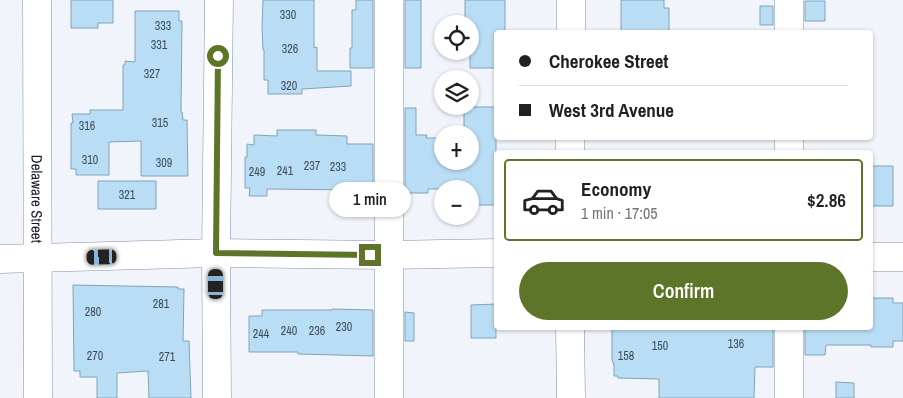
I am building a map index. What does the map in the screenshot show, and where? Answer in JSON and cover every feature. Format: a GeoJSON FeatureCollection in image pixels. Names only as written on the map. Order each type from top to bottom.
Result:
{"type":"FeatureCollection","features":[{"type":"Feature","properties":{"kind":"street","name":"Delaware Street"},"geometry":{"type":"LineString","coordinates":[[37,0],[38,398]]}},
{"type":"Feature","properties":{"kind":"street"},"geometry":{"type":"LineString","coordinates":[[216,398],[219,0]]}},
{"type":"Feature","properties":{"kind":"street"},"geometry":{"type":"LineString","coordinates":[[389,0],[389,398]]}},
{"type":"Feature","properties":{"kind":"street"},"geometry":{"type":"LineString","coordinates":[[571,0],[571,30]]}},
{"type":"Feature","properties":{"kind":"street"},"geometry":{"type":"LineString","coordinates":[[789,0],[789,30]]}},
{"type":"Feature","properties":{"kind":"street"},"geometry":{"type":"LineString","coordinates":[[0,259],[216,253],[388,255],[494,253]]}},
{"type":"Feature","properties":{"kind":"street"},"geometry":{"type":"LineString","coordinates":[[873,257],[903,257]]}},
{"type":"Feature","properties":{"kind":"street"},"geometry":{"type":"LineString","coordinates":[[570,330],[571,398]]}},
{"type":"Feature","properties":{"kind":"street"},"geometry":{"type":"LineString","coordinates":[[789,330],[789,398]]}},
{"type":"Feature","properties":{"kind":"building"},"geometry":{"type":"Polygon","coordinates":[[[71,0],[113,0],[113,23],[98,23],[98,28],[71,28],[71,0]]]}},
{"type":"Feature","properties":{"kind":"building"},"geometry":{"type":"Polygon","coordinates":[[[263,0],[314,0],[314,48],[317,47],[317,71],[351,71],[351,86],[302,89],[302,94],[268,94],[268,80],[264,80],[263,0]]]}},
{"type":"Feature","properties":{"kind":"building"},"geometry":{"type":"Polygon","coordinates":[[[356,0],[373,0],[373,68],[350,68],[352,10],[356,10],[356,0]]]}},
{"type":"Feature","properties":{"kind":"building"},"geometry":{"type":"Polygon","coordinates":[[[405,0],[421,0],[421,68],[405,68],[405,0]]]}},
{"type":"Feature","properties":{"kind":"building"},"geometry":{"type":"Polygon","coordinates":[[[465,0],[505,0],[505,30],[494,30],[494,68],[470,68],[470,60],[479,60],[479,15],[465,15],[465,0]]]}},
{"type":"Feature","properties":{"kind":"building"},"geometry":{"type":"Polygon","coordinates":[[[621,0],[664,0],[664,8],[669,8],[669,30],[621,30],[621,0]]]}},
{"type":"Feature","properties":{"kind":"building"},"geometry":{"type":"Polygon","coordinates":[[[805,1],[825,1],[825,21],[805,21],[805,1]]]}},
{"type":"Feature","properties":{"kind":"building"},"geometry":{"type":"Polygon","coordinates":[[[760,6],[773,6],[773,25],[760,25],[760,6]]]}},
{"type":"Feature","properties":{"kind":"building"},"geometry":{"type":"Polygon","coordinates":[[[135,11],[179,11],[179,21],[182,21],[181,112],[183,120],[187,120],[188,176],[141,176],[141,141],[109,142],[109,175],[76,175],[76,169],[71,169],[72,114],[90,114],[90,110],[123,110],[123,65],[125,65],[125,61],[135,62],[135,11]]]}},
{"type":"Feature","properties":{"kind":"building"},"geometry":{"type":"Polygon","coordinates":[[[479,107],[494,107],[494,140],[496,140],[496,150],[494,150],[494,205],[479,205],[479,180],[434,180],[434,189],[428,189],[428,193],[405,193],[405,108],[416,108],[416,135],[427,135],[426,138],[434,138],[434,170],[479,170],[479,125],[464,125],[464,115],[479,115],[479,107]]]}},
{"type":"Feature","properties":{"kind":"building"},"geometry":{"type":"Polygon","coordinates":[[[277,130],[316,130],[316,135],[347,136],[347,144],[373,144],[373,193],[354,193],[354,190],[267,189],[267,196],[249,196],[250,188],[245,188],[247,144],[254,145],[254,135],[277,136],[277,130]]]}},
{"type":"Feature","properties":{"kind":"building"},"geometry":{"type":"Polygon","coordinates":[[[873,166],[893,166],[893,206],[873,206],[873,166]]]}},
{"type":"Feature","properties":{"kind":"building"},"geometry":{"type":"Polygon","coordinates":[[[98,181],[156,181],[156,209],[98,209],[98,181]]]}},
{"type":"Feature","properties":{"kind":"building"},"geometry":{"type":"Polygon","coordinates":[[[73,285],[178,287],[178,289],[184,289],[183,341],[189,341],[191,398],[149,398],[148,371],[117,373],[117,398],[97,398],[97,377],[80,377],[80,371],[74,371],[73,285]]]}},
{"type":"Feature","properties":{"kind":"building"},"geometry":{"type":"Polygon","coordinates":[[[873,298],[893,298],[893,303],[903,303],[903,341],[893,341],[893,347],[826,345],[825,355],[805,355],[805,330],[873,330],[873,298]]]}},
{"type":"Feature","properties":{"kind":"building"},"geometry":{"type":"Polygon","coordinates":[[[494,304],[494,330],[496,330],[496,338],[471,338],[471,305],[494,304]]]}},
{"type":"Feature","properties":{"kind":"building"},"geometry":{"type":"Polygon","coordinates":[[[262,310],[373,310],[373,356],[298,354],[298,352],[249,352],[249,316],[262,316],[262,310]]]}},
{"type":"Feature","properties":{"kind":"building"},"geometry":{"type":"Polygon","coordinates":[[[405,312],[414,313],[414,341],[405,341],[405,312]]]}},
{"type":"Feature","properties":{"kind":"building"},"geometry":{"type":"Polygon","coordinates":[[[612,330],[773,330],[773,367],[755,367],[754,398],[659,398],[659,379],[618,378],[618,376],[614,376],[612,330]]]}},
{"type":"Feature","properties":{"kind":"building"},"geometry":{"type":"Polygon","coordinates":[[[836,382],[854,383],[854,398],[836,398],[836,382]]]}},
{"type":"Feature","properties":{"kind":"route"},"geometry":{"type":"LineString","coordinates":[[218,56],[216,253],[370,255]]}}]}
